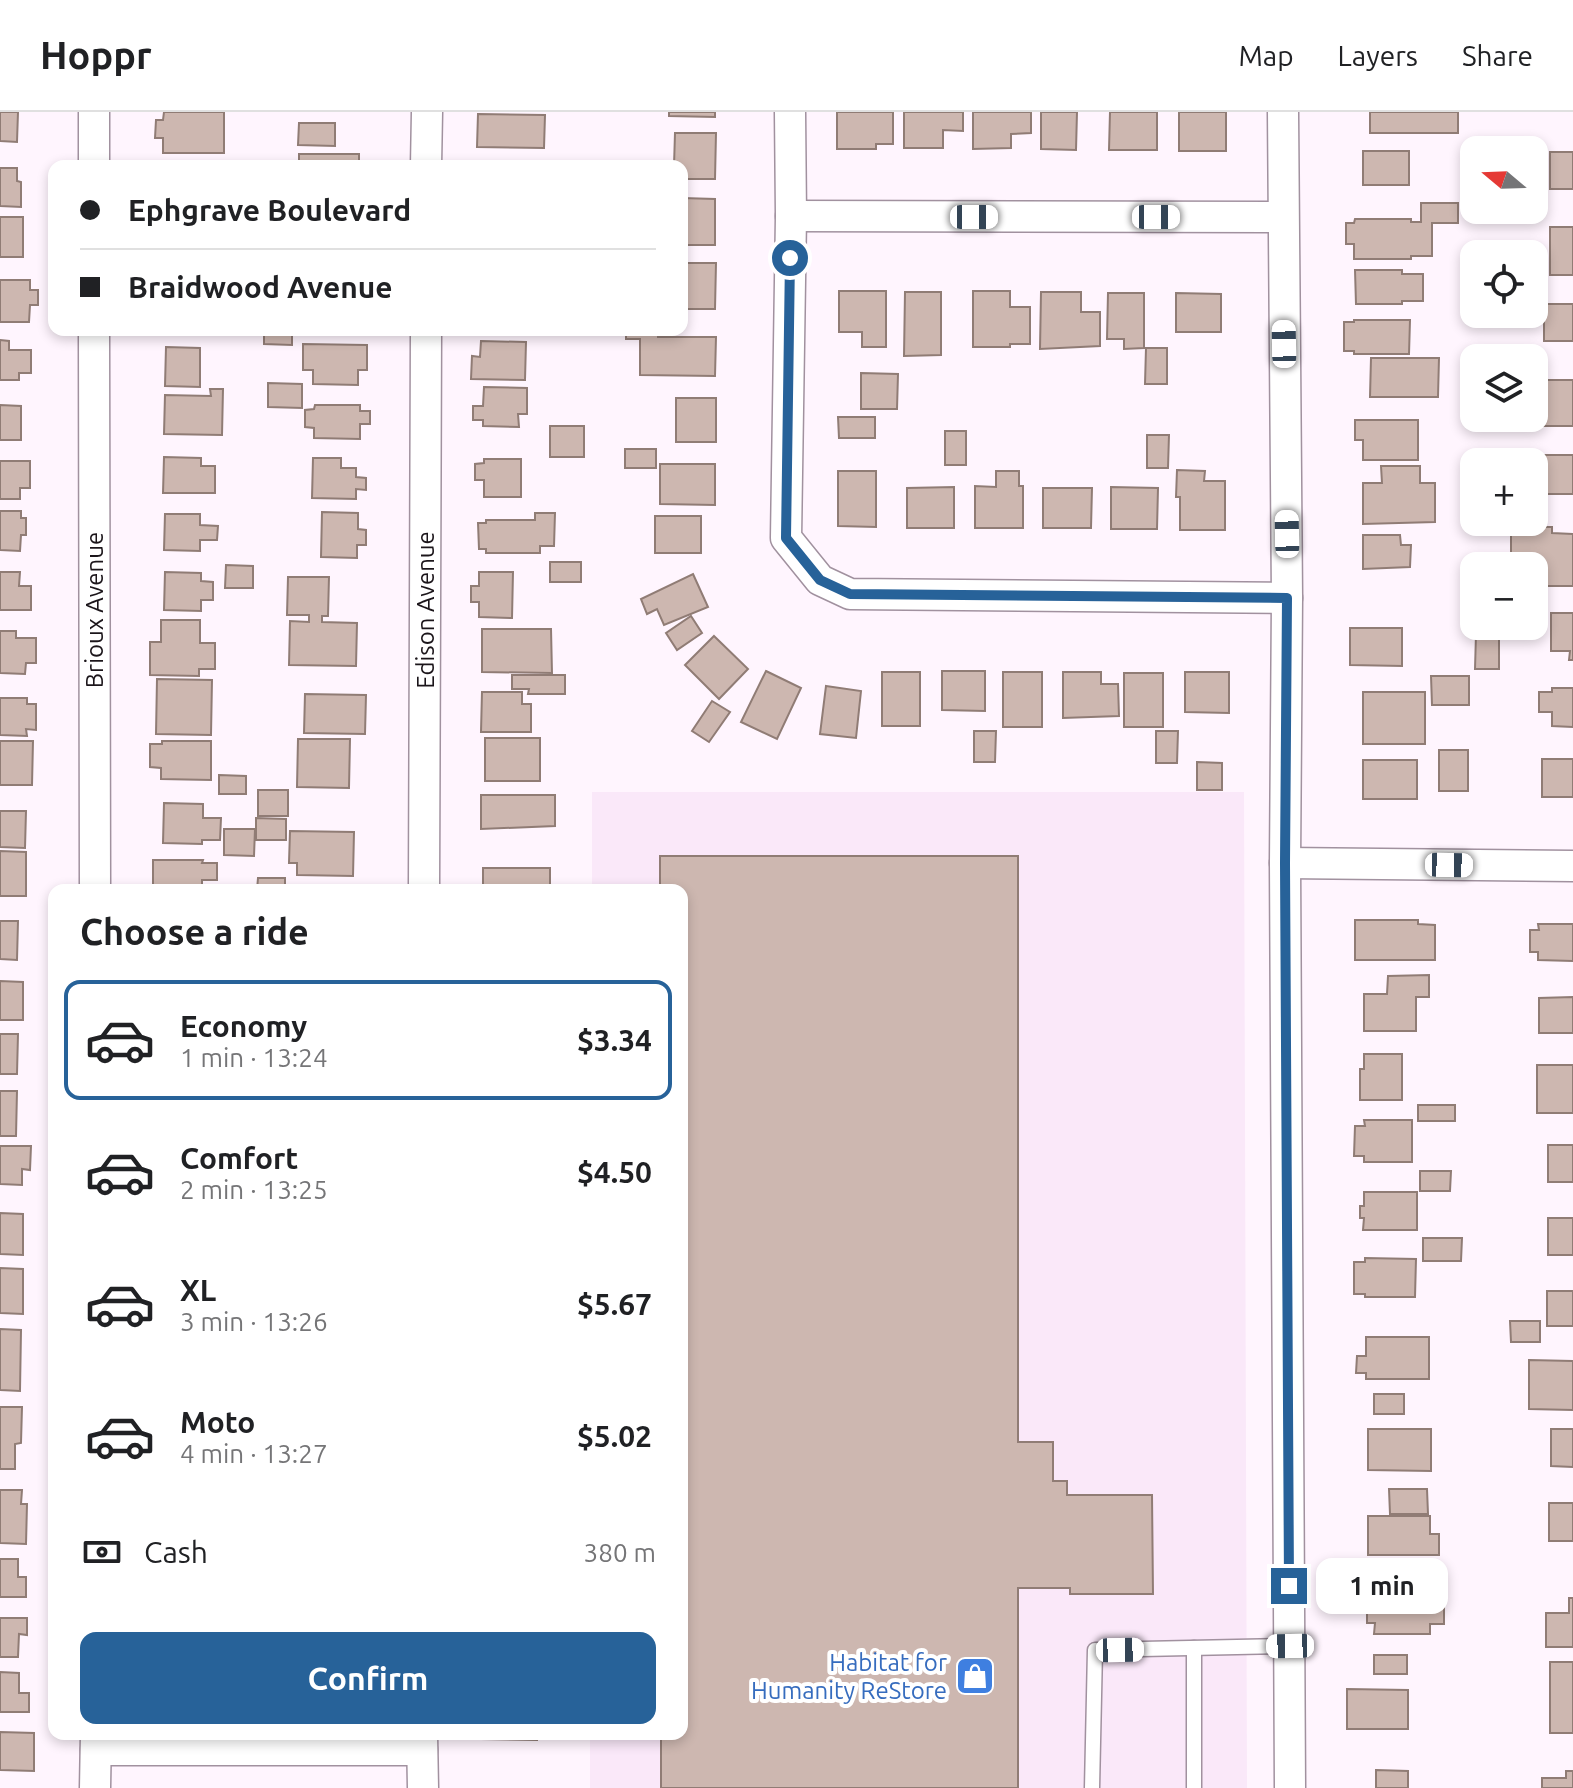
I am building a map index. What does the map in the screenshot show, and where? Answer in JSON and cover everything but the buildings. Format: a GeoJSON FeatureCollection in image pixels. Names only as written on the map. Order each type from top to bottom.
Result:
{"type":"FeatureCollection","features":[{"type":"Feature","properties":{"kind":"street"},"geometry":{"type":"LineString","coordinates":[[94,112],[94,160]]}},
{"type":"Feature","properties":{"kind":"street"},"geometry":{"type":"LineString","coordinates":[[426,160],[427,112]]}},
{"type":"Feature","properties":{"kind":"street"},"geometry":{"type":"LineString","coordinates":[[790,112],[786,538],[820,580],[850,594],[1287,598]]}},
{"type":"Feature","properties":{"kind":"street"},"geometry":{"type":"LineString","coordinates":[[1283,112],[1290,1788]]}},
{"type":"Feature","properties":{"kind":"street"},"geometry":{"type":"LineString","coordinates":[[791,216],[1283,217]]}},
{"type":"Feature","properties":{"kind":"street","name":"Brioux Avenue"},"geometry":{"type":"LineString","coordinates":[[94,336],[95,884]]}},
{"type":"Feature","properties":{"kind":"street","name":"Edison Avenue"},"geometry":{"type":"LineString","coordinates":[[424,884],[426,336]]}},
{"type":"Feature","properties":{"kind":"street"},"geometry":{"type":"LineString","coordinates":[[1285,863],[1573,866]]}},
{"type":"Feature","properties":{"kind":"street"},"geometry":{"type":"LineString","coordinates":[[95,1788],[96,1742],[422,1742],[423,1788]]}},
{"type":"Feature","properties":{"kind":"lane"},"geometry":{"type":"LineString","coordinates":[[1092,1788],[1095,1650],[1290,1646]]}},
{"type":"Feature","properties":{"kind":"lane"},"geometry":{"type":"LineString","coordinates":[[1194,1648],[1194,1788]]}},
{"type":"Feature","properties":{"kind":"shaded area"},"geometry":{"type":"Polygon","coordinates":[[[592,792],[1244,792],[1247,1788],[590,1788],[590,1740],[688,1740],[688,884],[592,884],[592,792]]]}},
{"type":"Feature","properties":{"kind":"place","name":"Habitat for Humanity ReStore"},"geometry":{"type":"Point","coordinates":[975,1676]}},
{"type":"Feature","properties":{"kind":"route"},"geometry":{"type":"LineString","coordinates":[[790,258],[786,538],[820,580],[850,594],[1287,598],[1285,863],[1289,1586]]}}]}
